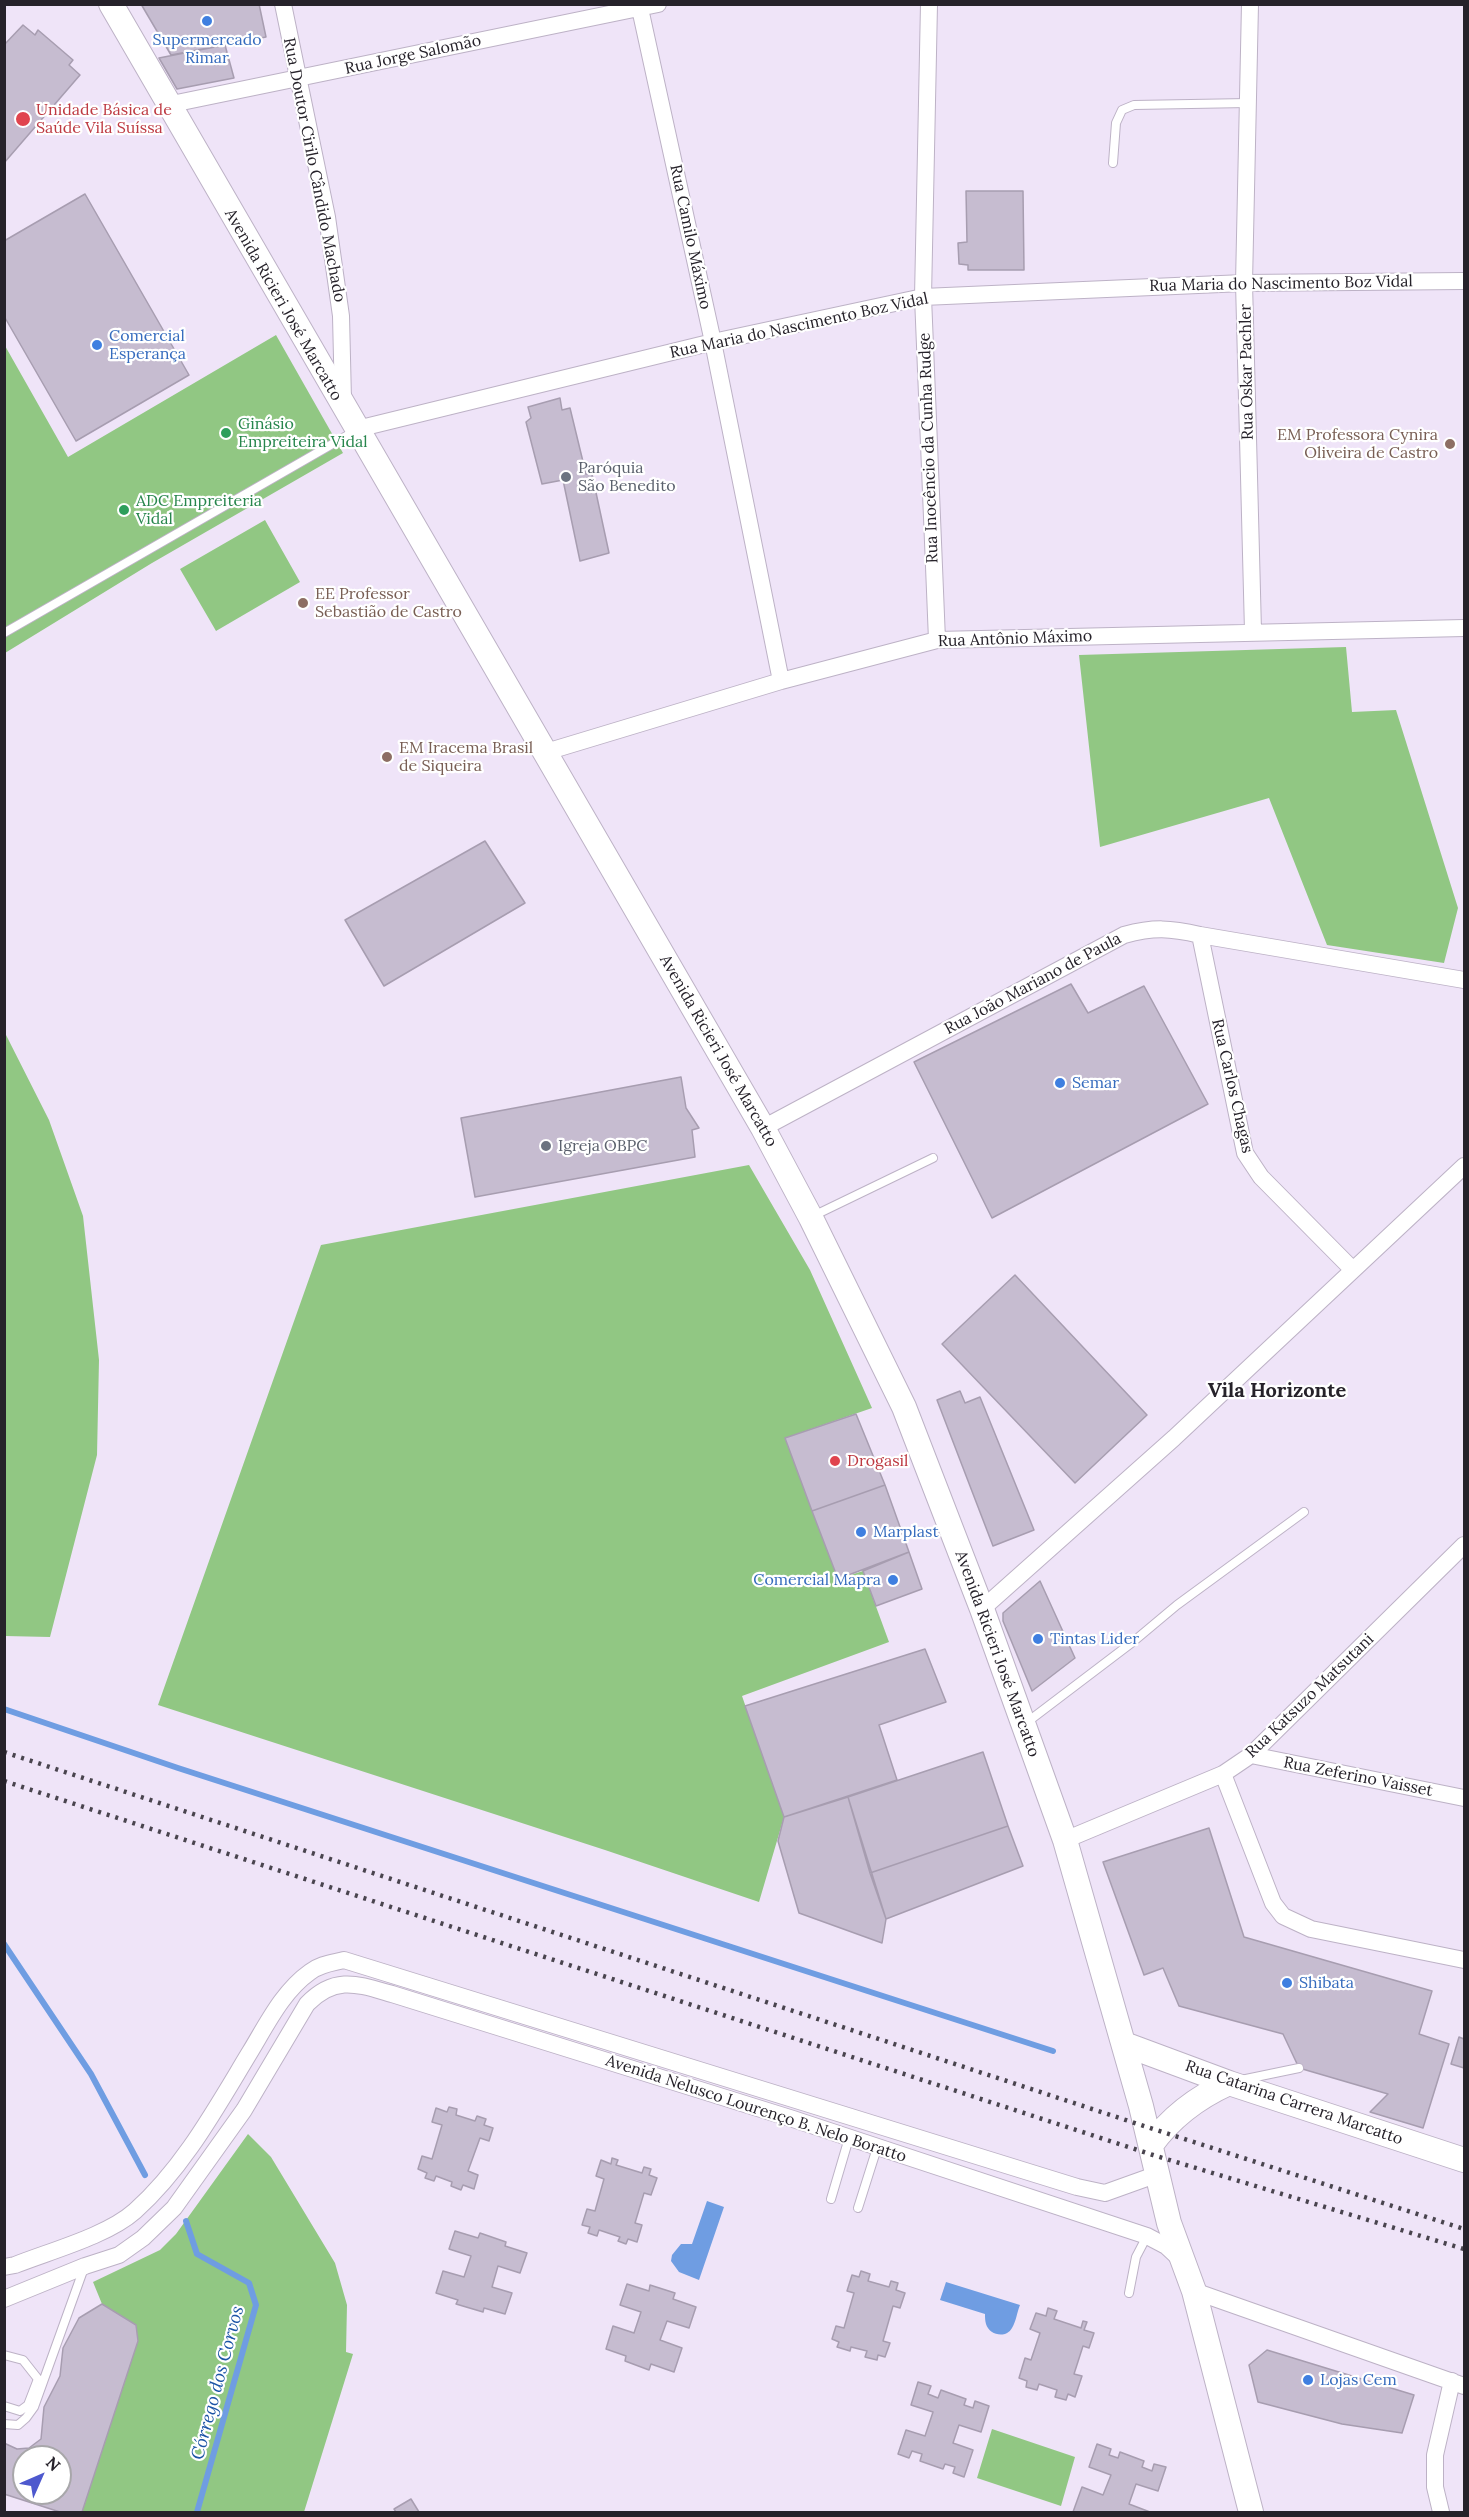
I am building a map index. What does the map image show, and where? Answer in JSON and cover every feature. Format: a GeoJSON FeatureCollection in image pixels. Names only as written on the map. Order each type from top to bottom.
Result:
{"type":"FeatureCollection","features":[{"type":"Feature","properties":{"kind":"main road","name":"Avenida Ricieri José Marcatto"},"geometry":{"type":"LineString","coordinates":[[111,4],[167,105],[763,1128],[811,1218],[904,1407],[982,1609],[1065,1840],[1124,2044],[1169,2223],[1194,2291],[1251,2512]]}},
{"type":"Feature","properties":{"kind":"main road","name":"Rua Catarina Carrera Marcatto"},"geometry":{"type":"LineString","coordinates":[[1124,2044],[1229,2083],[1464,2160]]}},
{"type":"Feature","properties":{"kind":"main road"},"geometry":{"type":"LineString","coordinates":[[1151,2145],[1161,2132],[1197,2100],[1229,2083]]}},
{"type":"Feature","properties":{"kind":"main road","name":"Avenida Ricieri José Marcatto"},"geometry":{"type":"LineString","coordinates":[[1158,2174],[1178,2204],[1194,2263],[1194,2291]]}},
{"type":"Feature","properties":{"kind":"street","name":"Rua Doutor Cirilo Cândido Machado"},"geometry":{"type":"LineString","coordinates":[[283,4],[327,217],[341,316],[343,407]]}},
{"type":"Feature","properties":{"kind":"street","name":"Rua Jorge Salomão"},"geometry":{"type":"LineString","coordinates":[[167,105],[658,4]]}},
{"type":"Feature","properties":{"kind":"street","name":"Rua Inocêncio da Cunha Rudge"},"geometry":{"type":"LineString","coordinates":[[929,4],[923,297],[937,640]]}},
{"type":"Feature","properties":{"kind":"street","name":"Rua Oskar Pachler"},"geometry":{"type":"LineString","coordinates":[[1250,4],[1244,283],[1253,631]]}},
{"type":"Feature","properties":{"kind":"street","name":"Rua Camilo Máximo"},"geometry":{"type":"LineString","coordinates":[[640,6],[713,342],[781,681]]}},
{"type":"Feature","properties":{"kind":"street","name":"Rua Maria do Nascimento Boz Vidal"},"geometry":{"type":"LineString","coordinates":[[357,429],[713,342],[923,297],[1244,283],[1464,281]]}},
{"type":"Feature","properties":{"kind":"street","name":"Rua Antônio Máximo"},"geometry":{"type":"LineString","coordinates":[[546,752],[781,681],[937,640],[1253,631],[1464,628]]}},
{"type":"Feature","properties":{"kind":"street","name":"Rua João Mariano de Paula"},"geometry":{"type":"LineString","coordinates":[[763,1128],[1124,935],[1150,928],[1172,929],[1464,980]]}},
{"type":"Feature","properties":{"kind":"street","name":"Rua Carlos Chagas"},"geometry":{"type":"LineString","coordinates":[[1200,935],[1245,1153],[1261,1177],[1352,1269]]}},
{"type":"Feature","properties":{"kind":"street"},"geometry":{"type":"LineString","coordinates":[[982,1609],[1174,1438],[1464,1166]]}},
{"type":"Feature","properties":{"kind":"street","name":"Rua Katsuzo Matsutani"},"geometry":{"type":"LineString","coordinates":[[1065,1840],[1223,1774],[1251,1755],[1464,1545]]}},
{"type":"Feature","properties":{"kind":"street","name":"Rua Zeferino Vaisset"},"geometry":{"type":"LineString","coordinates":[[1251,1755],[1464,1798]]}},
{"type":"Feature","properties":{"kind":"street"},"geometry":{"type":"LineString","coordinates":[[1223,1774],[1273,1903],[1283,1916],[1311,1929],[1464,1960]]}},
{"type":"Feature","properties":{"kind":"street","name":"Avenida Nelusco Lourenço B. Nelo Boratto"},"geometry":{"type":"LineString","coordinates":[[4,2267],[15,2265],[117,2226],[135,2211],[171,2174],[196,2140],[282,2000],[311,1970],[324,1964],[344,1960],[1066,2184],[1105,2193],[1158,2174]]}},
{"type":"Feature","properties":{"kind":"street","name":"Avenida Nelusco Lourenço B. Nelo Boratto"},"geometry":{"type":"LineString","coordinates":[[85,2266],[119,2255],[143,2238],[174,2208],[239,2119],[295,2022],[320,1991],[338,1985],[360,1985],[392,1994],[793,2119],[1147,2236],[1166,2246],[1183,2263]]}},
{"type":"Feature","properties":{"kind":"street"},"geometry":{"type":"LineString","coordinates":[[4,2299],[85,2266]]}},
{"type":"Feature","properties":{"kind":"street"},"geometry":{"type":"LineString","coordinates":[[1194,2291],[1458,2384],[1434,2455],[1435,2487],[1441,2512]]}},
{"type":"Feature","properties":{"kind":"lane"},"geometry":{"type":"LineString","coordinates":[[1113,163],[1116,123],[1122,110],[1134,105],[1248,103]]}},
{"type":"Feature","properties":{"kind":"lane"},"geometry":{"type":"LineString","coordinates":[[4,633],[357,429]]}},
{"type":"Feature","properties":{"kind":"lane"},"geometry":{"type":"LineString","coordinates":[[811,1218],[933,1158]]}},
{"type":"Feature","properties":{"kind":"lane"},"geometry":{"type":"LineString","coordinates":[[1023,1725],[1134,1641],[1177,1605],[1304,1512]]}},
{"type":"Feature","properties":{"kind":"lane"},"geometry":{"type":"LineString","coordinates":[[1229,2083],[1299,2068]]}},
{"type":"Feature","properties":{"kind":"lane"},"geometry":{"type":"LineString","coordinates":[[793,2119],[799,2102]]}},
{"type":"Feature","properties":{"kind":"lane"},"geometry":{"type":"LineString","coordinates":[[831,2199],[849,2138]]}},
{"type":"Feature","properties":{"kind":"lane"},"geometry":{"type":"LineString","coordinates":[[858,2208],[877,2148]]}},
{"type":"Feature","properties":{"kind":"lane"},"geometry":{"type":"LineString","coordinates":[[1129,2293],[1136,2257],[1147,2236]]}},
{"type":"Feature","properties":{"kind":"lane"},"geometry":{"type":"LineString","coordinates":[[4,2424],[18,2425],[34,2407],[85,2266]]}},
{"type":"Feature","properties":{"kind":"lane"},"geometry":{"type":"LineString","coordinates":[[4,2355],[23,2360],[38,2379],[28,2405],[20,2411],[4,2406]]}},
{"type":"Feature","properties":{"kind":"green space","name":"ADC Empreiteria Vidal"},"geometry":{"type":"Polygon","coordinates":[[[276,335],[343,453],[152,563],[5,653],[4,344],[68,457],[276,335]]]}},
{"type":"Feature","properties":{"kind":"green space"},"geometry":{"type":"Polygon","coordinates":[[[265,520],[300,582],[216,631],[180,569],[265,520]]]}},
{"type":"Feature","properties":{"kind":"green space"},"geometry":{"type":"Polygon","coordinates":[[[1346,647],[1352,712],[1396,710],[1458,908],[1444,963],[1327,945],[1269,798],[1100,847],[1079,655],[1346,647]]]}},
{"type":"Feature","properties":{"kind":"green space"},"geometry":{"type":"Polygon","coordinates":[[[4,1031],[49,1120],[83,1216],[99,1360],[97,1455],[50,1637],[5,1636],[4,1031]]]}},
{"type":"Feature","properties":{"kind":"green space"},"geometry":{"type":"Polygon","coordinates":[[[749,1165],[810,1270],[872,1408],[785,1438],[838,1579],[863,1571],[889,1642],[742,1696],[784,1817],[759,1902],[158,1705],[321,1245],[749,1165]]]}},
{"type":"Feature","properties":{"kind":"green space"},"geometry":{"type":"Polygon","coordinates":[[[248,2134],[271,2157],[335,2263],[347,2305],[346,2352],[353,2354],[304,2512],[82,2512],[138,2341],[136,2325],[102,2304],[93,2282],[160,2250],[176,2234],[248,2134]]]}},
{"type":"Feature","properties":{"kind":"green space"},"geometry":{"type":"Polygon","coordinates":[[[992,2429],[1075,2457],[1061,2506],[977,2478],[992,2429]]]}},
{"type":"Feature","properties":{"kind":"water"},"geometry":{"type":"Polygon","coordinates":[[[707,2201],[724,2207],[699,2280],[679,2272],[671,2261],[672,2255],[681,2244],[692,2244],[707,2201]]]}},
{"type":"Feature","properties":{"kind":"water"},"geometry":{"type":"Polygon","coordinates":[[[946,2282],[1020,2305],[1012,2328],[1006,2334],[994,2333],[990,2331],[985,2322],[985,2314],[940,2300],[946,2282]]]}},
{"type":"Feature","properties":{"kind":"building","name":"Supermercado Rimar"},"geometry":{"type":"Polygon","coordinates":[[[141,4],[259,4],[266,37],[171,55],[141,4]]]}},
{"type":"Feature","properties":{"kind":"building","name":"Unidade Básica de Saúde Vila Suíssa"},"geometry":{"type":"Polygon","coordinates":[[[23,25],[35,35],[38,30],[73,60],[69,65],[80,75],[4,163],[4,45],[23,25]]]}},
{"type":"Feature","properties":{"kind":"building"},"geometry":{"type":"Polygon","coordinates":[[[225,45],[234,78],[177,89],[159,58],[225,45]]]}},
{"type":"Feature","properties":{"kind":"building"},"geometry":{"type":"Polygon","coordinates":[[[966,191],[1023,191],[1024,270],[968,270],[968,265],[959,264],[958,243],[967,242],[966,191]]]}},
{"type":"Feature","properties":{"kind":"building","name":"Comercial Esperança"},"geometry":{"type":"Polygon","coordinates":[[[85,194],[189,375],[76,441],[4,316],[4,241],[85,194]]]}},
{"type":"Feature","properties":{"kind":"building","name":"Paróquia São Benedito"},"geometry":{"type":"Polygon","coordinates":[[[560,398],[562,410],[570,408],[586,474],[592,474],[609,553],[580,561],[563,480],[542,484],[526,422],[531,418],[528,407],[560,398]]]}},
{"type":"Feature","properties":{"kind":"building"},"geometry":{"type":"Polygon","coordinates":[[[485,841],[525,903],[384,986],[345,920],[485,841]]]}},
{"type":"Feature","properties":{"kind":"building","name":"Semar"},"geometry":{"type":"Polygon","coordinates":[[[1071,984],[1088,1013],[1144,986],[1208,1104],[992,1218],[914,1062],[1071,984]]]}},
{"type":"Feature","properties":{"kind":"building"},"geometry":{"type":"Polygon","coordinates":[[[681,1077],[686,1108],[699,1128],[692,1130],[695,1157],[475,1197],[461,1118],[681,1077]]]}},
{"type":"Feature","properties":{"kind":"building"},"geometry":{"type":"Polygon","coordinates":[[[1015,1275],[1147,1415],[1075,1483],[942,1344],[1015,1275]]]}},
{"type":"Feature","properties":{"kind":"building"},"geometry":{"type":"Polygon","coordinates":[[[960,1391],[965,1403],[980,1397],[1034,1530],[993,1546],[937,1400],[960,1391]]]}},
{"type":"Feature","properties":{"kind":"building","name":"Drogasil"},"geometry":{"type":"Polygon","coordinates":[[[856,1414],[885,1485],[812,1511],[785,1438],[856,1414]]]}},
{"type":"Feature","properties":{"kind":"building","name":"Marplast"},"geometry":{"type":"Polygon","coordinates":[[[885,1485],[909,1552],[838,1579],[812,1511],[885,1485]]]}},
{"type":"Feature","properties":{"kind":"building","name":"Comercial Mapra"},"geometry":{"type":"Polygon","coordinates":[[[909,1552],[922,1589],[876,1606],[863,1571],[909,1552]]]}},
{"type":"Feature","properties":{"kind":"building","name":"Tintas Lider"},"geometry":{"type":"Polygon","coordinates":[[[1040,1581],[1075,1658],[1032,1691],[1003,1621],[1003,1613],[1040,1581]]]}},
{"type":"Feature","properties":{"kind":"building"},"geometry":{"type":"Polygon","coordinates":[[[925,1649],[946,1702],[879,1725],[897,1780],[784,1817],[745,1706],[925,1649]]]}},
{"type":"Feature","properties":{"kind":"building"},"geometry":{"type":"Polygon","coordinates":[[[983,1752],[1008,1826],[870,1873],[848,1797],[983,1752]]]}},
{"type":"Feature","properties":{"kind":"building"},"geometry":{"type":"Polygon","coordinates":[[[848,1797],[886,1919],[882,1943],[799,1913],[778,1841],[784,1817],[848,1797]]]}},
{"type":"Feature","properties":{"kind":"building"},"geometry":{"type":"Polygon","coordinates":[[[1008,1826],[1023,1866],[886,1919],[870,1873],[1008,1826]]]}},
{"type":"Feature","properties":{"kind":"building","name":"Shibata"},"geometry":{"type":"Polygon","coordinates":[[[1209,1828],[1244,1937],[1432,1991],[1419,2034],[1449,2044],[1423,2128],[1370,2112],[1388,2094],[1299,2068],[1283,2034],[1179,2006],[1163,1968],[1144,1975],[1103,1862],[1209,1828]]]}},
{"type":"Feature","properties":{"kind":"building"},"geometry":{"type":"Polygon","coordinates":[[[1459,2037],[1464,2039],[1464,2068],[1451,2064],[1459,2037]]]}},
{"type":"Feature","properties":{"kind":"building"},"geometry":{"type":"Polygon","coordinates":[[[449,2107],[457,2109],[456,2115],[475,2121],[477,2116],[486,2119],[484,2125],[493,2128],[489,2141],[480,2138],[468,2171],[478,2175],[474,2189],[463,2185],[461,2190],[451,2186],[452,2182],[436,2176],[434,2181],[425,2178],[427,2173],[418,2169],[422,2156],[432,2159],[442,2125],[432,2122],[436,2108],[447,2112],[449,2107]]]}},
{"type":"Feature","properties":{"kind":"building"},"geometry":{"type":"Polygon","coordinates":[[[612,2158],[618,2160],[616,2165],[642,2173],[644,2167],[651,2169],[649,2175],[657,2178],[651,2195],[644,2193],[635,2223],[642,2225],[637,2242],[628,2239],[626,2244],[618,2241],[620,2237],[599,2230],[597,2236],[588,2233],[590,2227],[582,2225],[587,2209],[595,2211],[604,2179],[596,2176],[601,2160],[611,2164],[612,2158]]]}},
{"type":"Feature","properties":{"kind":"building"},"geometry":{"type":"Polygon","coordinates":[[[455,2231],[478,2238],[480,2233],[506,2242],[505,2246],[527,2253],[520,2273],[498,2266],[492,2287],[512,2293],[505,2314],[484,2308],[483,2312],[456,2304],[458,2300],[436,2293],[443,2271],[464,2277],[471,2256],[449,2249],[455,2231]]]}},
{"type":"Feature","properties":{"kind":"building"},"geometry":{"type":"Polygon","coordinates":[[[861,2271],[870,2274],[868,2281],[889,2287],[891,2281],[898,2283],[896,2290],[905,2293],[900,2308],[893,2306],[883,2341],[890,2343],[885,2357],[878,2355],[877,2360],[865,2357],[867,2351],[851,2347],[850,2351],[837,2347],[839,2342],[832,2339],[836,2326],[844,2328],[854,2293],[847,2291],[852,2275],[859,2277],[861,2271]]]}},
{"type":"Feature","properties":{"kind":"building"},"geometry":{"type":"Polygon","coordinates":[[[627,2284],[649,2291],[650,2285],[675,2293],[673,2299],[696,2307],[689,2328],[667,2321],[660,2340],[682,2348],[674,2372],[651,2364],[649,2370],[625,2361],[626,2356],[606,2349],[613,2326],[634,2333],[641,2312],[620,2305],[627,2284]]]}},
{"type":"Feature","properties":{"kind":"building"},"geometry":{"type":"Polygon","coordinates":[[[102,2304],[136,2325],[138,2341],[82,2512],[60,2512],[38,2505],[72,2505],[72,2445],[33,2445],[41,2439],[44,2407],[60,2376],[63,2348],[79,2318],[102,2304]]]}},
{"type":"Feature","properties":{"kind":"building"},"geometry":{"type":"Polygon","coordinates":[[[1048,2308],[1057,2311],[1054,2319],[1081,2328],[1083,2321],[1087,2322],[1084,2330],[1094,2333],[1089,2348],[1083,2346],[1074,2374],[1082,2376],[1075,2397],[1068,2394],[1066,2400],[1055,2397],[1057,2390],[1039,2384],[1037,2390],[1026,2387],[1027,2381],[1019,2378],[1025,2358],[1031,2360],[1040,2333],[1030,2329],[1036,2313],[1046,2316],[1048,2308]]]}},
{"type":"Feature","properties":{"kind":"building","name":"Lojas Cem"},"geometry":{"type":"Polygon","coordinates":[[[1267,2350],[1414,2395],[1402,2433],[1342,2424],[1258,2402],[1249,2365],[1267,2350]]]}},
{"type":"Feature","properties":{"kind":"building"},"geometry":{"type":"Polygon","coordinates":[[[918,2382],[931,2386],[928,2394],[938,2398],[941,2390],[966,2399],[964,2405],[973,2408],[975,2401],[989,2406],[981,2432],[959,2425],[953,2443],[973,2450],[964,2477],[953,2473],[955,2467],[945,2464],[943,2469],[920,2461],[922,2454],[912,2451],[909,2458],[898,2454],[906,2430],[925,2436],[933,2412],[911,2405],[918,2382]]]}},
{"type":"Feature","properties":{"kind":"building"},"geometry":{"type":"Polygon","coordinates":[[[4,2443],[12,2447],[12,2497],[4,2494],[4,2443]]]}},
{"type":"Feature","properties":{"kind":"building"},"geometry":{"type":"Polygon","coordinates":[[[1097,2444],[1111,2449],[1109,2455],[1118,2458],[1120,2452],[1144,2461],[1142,2467],[1152,2471],[1154,2464],[1166,2467],[1158,2491],[1136,2484],[1129,2504],[1150,2512],[1073,2512],[1082,2487],[1103,2495],[1111,2475],[1089,2467],[1097,2444]]]}},
{"type":"Feature","properties":{"kind":"building"},"geometry":{"type":"Polygon","coordinates":[[[411,2499],[419,2512],[396,2512],[394,2509],[411,2499]]]}},
{"type":"Feature","properties":{"kind":"waterway"},"geometry":{"type":"LineString","coordinates":[[4,1709],[178,1768],[1053,2051]]}},
{"type":"Feature","properties":{"kind":"waterway","name":"Córrego dos Corvos"},"geometry":{"type":"LineString","coordinates":[[4,1944],[91,2074],[145,2175]]}},
{"type":"Feature","properties":{"kind":"waterway","name":"Córrego dos Corvos"},"geometry":{"type":"LineString","coordinates":[[186,2221],[197,2254],[249,2283],[256,2305],[197,2512]]}},
{"type":"Feature","properties":{"kind":"railway"},"geometry":{"type":"LineString","coordinates":[[4,1752],[1464,2229]]}},
{"type":"Feature","properties":{"kind":"railway"},"geometry":{"type":"LineString","coordinates":[[4,1781],[1153,2155],[1464,2249]]}},
{"type":"Feature","properties":{"kind":"place","name":"Supermercado Rimar"},"geometry":{"type":"Point","coordinates":[207,21]}},
{"type":"Feature","properties":{"kind":"place","name":"Unidade Básica de Saúde Vila Suíssa"},"geometry":{"type":"Point","coordinates":[23,119]}},
{"type":"Feature","properties":{"kind":"place","name":"Comercial Esperança"},"geometry":{"type":"Point","coordinates":[97,345]}},
{"type":"Feature","properties":{"kind":"place","name":"Ginásio Empreiteira Vidal"},"geometry":{"type":"Point","coordinates":[226,433]}},
{"type":"Feature","properties":{"kind":"place","name":"EM Professora Cynira Oliveira de Castro"},"geometry":{"type":"Point","coordinates":[1450,444]}},
{"type":"Feature","properties":{"kind":"place","name":"Paróquia São Benedito"},"geometry":{"type":"Point","coordinates":[566,477]}},
{"type":"Feature","properties":{"kind":"place","name":"ADC Empreiteria Vidal"},"geometry":{"type":"Point","coordinates":[124,510]}},
{"type":"Feature","properties":{"kind":"place","name":"EE Professor Sebastião de Castro"},"geometry":{"type":"Point","coordinates":[303,603]}},
{"type":"Feature","properties":{"kind":"place","name":"EM Iracema Brasil de Siqueira"},"geometry":{"type":"Point","coordinates":[387,757]}},
{"type":"Feature","properties":{"kind":"place","name":"Semar"},"geometry":{"type":"Point","coordinates":[1060,1083]}},
{"type":"Feature","properties":{"kind":"place","name":"Igreja OBPC"},"geometry":{"type":"Point","coordinates":[546,1146]}},
{"type":"Feature","properties":{"kind":"place","name":"Drogasil"},"geometry":{"type":"Point","coordinates":[835,1461]}},
{"type":"Feature","properties":{"kind":"place","name":"Marplast"},"geometry":{"type":"Point","coordinates":[861,1532]}},
{"type":"Feature","properties":{"kind":"place","name":"Comercial Mapra"},"geometry":{"type":"Point","coordinates":[893,1580]}},
{"type":"Feature","properties":{"kind":"place","name":"Tintas Lider"},"geometry":{"type":"Point","coordinates":[1038,1639]}},
{"type":"Feature","properties":{"kind":"place","name":"Shibata"},"geometry":{"type":"Point","coordinates":[1287,1983]}},
{"type":"Feature","properties":{"kind":"place","name":"Lojas Cem"},"geometry":{"type":"Point","coordinates":[1308,2380]}},
{"type":"Feature","properties":{"kind":"district","name":"Vila Horizonte"},"geometry":{"type":"Point","coordinates":[1277,1391]}}]}
